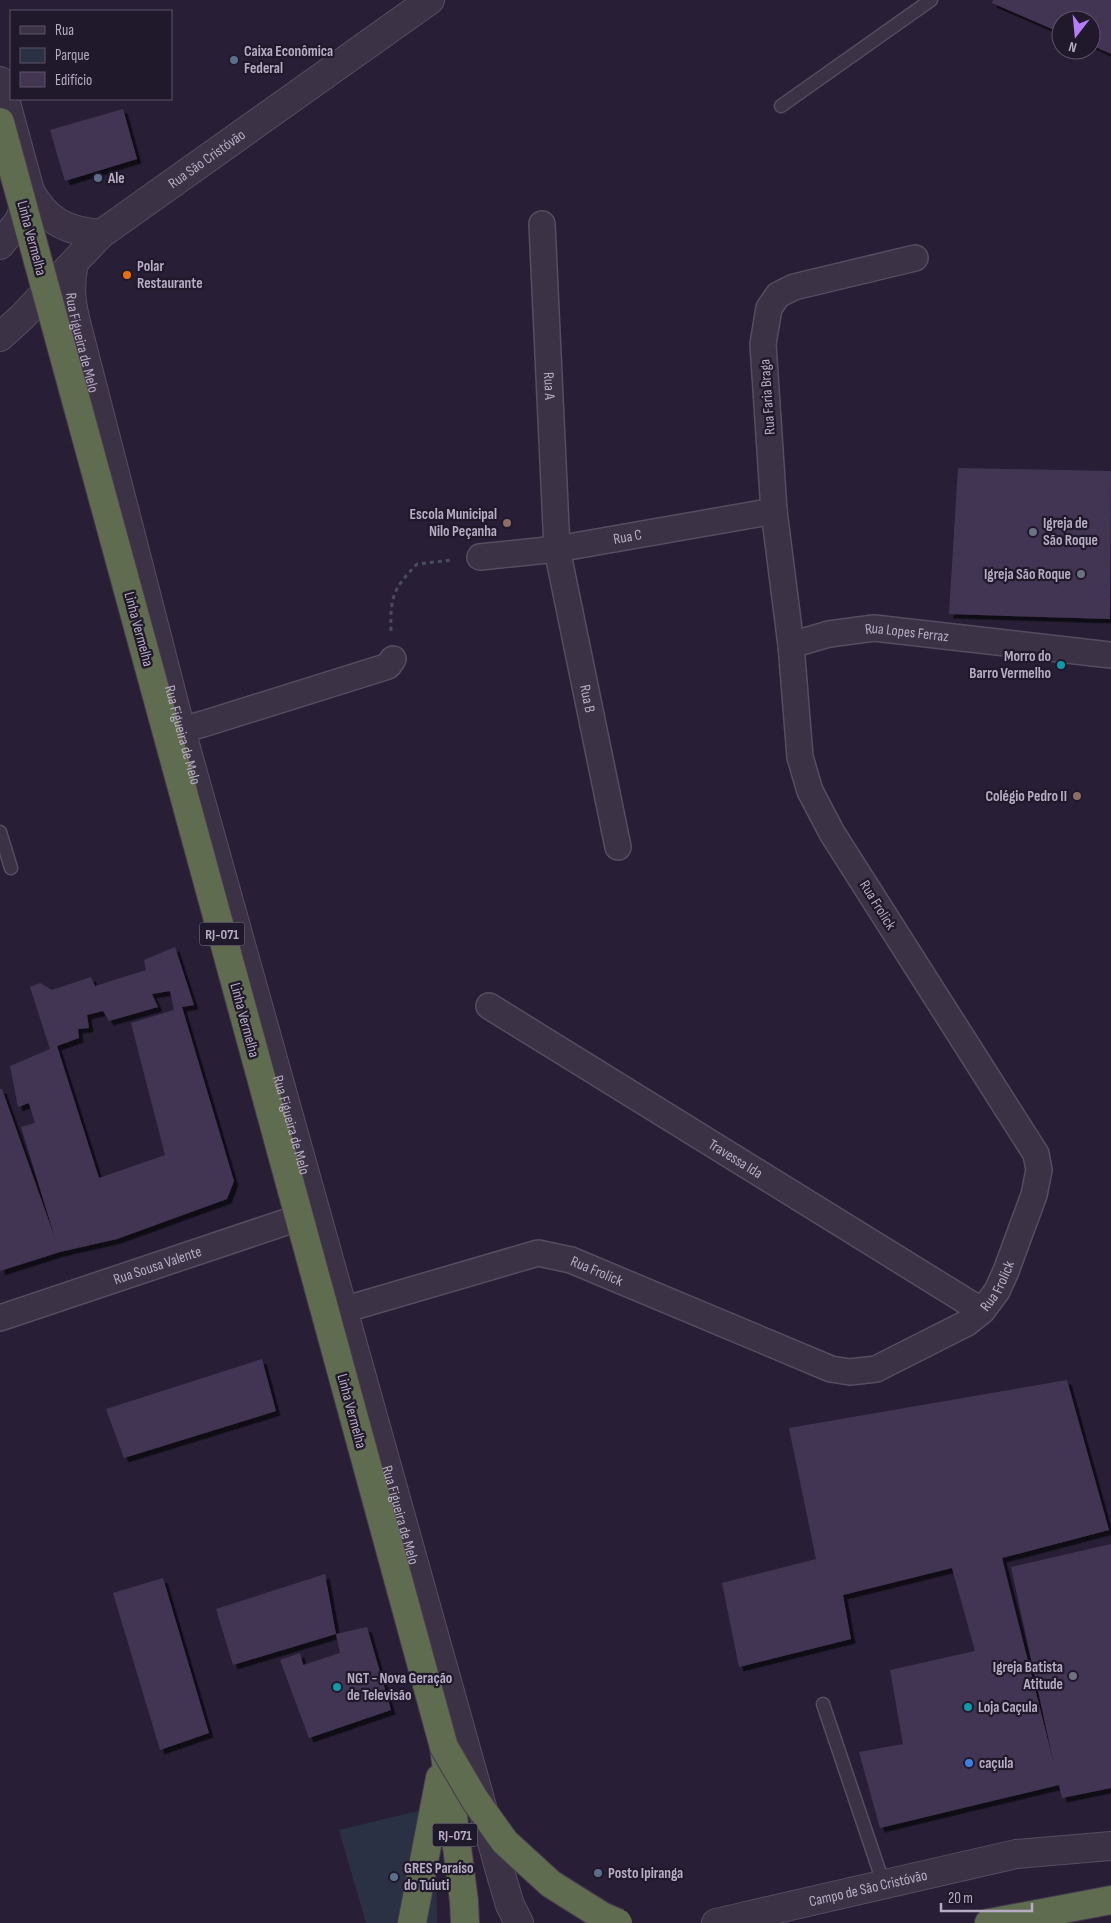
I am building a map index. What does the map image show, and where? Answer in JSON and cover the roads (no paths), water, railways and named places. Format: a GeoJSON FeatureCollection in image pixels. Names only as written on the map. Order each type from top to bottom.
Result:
{"type":"FeatureCollection","features":[{"type":"Feature","properties":{"kind":"highway","name":"Linha Vermelha"},"geometry":{"type":"LineString","coordinates":[[0,122],[443,1757],[452,1923]]}},
{"type":"Feature","properties":{"kind":"highway","name":"Linha Vermelha"},"geometry":{"type":"LineString","coordinates":[[0,144],[431,1703],[443,1757],[464,1901],[465,1923]]}},
{"type":"Feature","properties":{"kind":"highway"},"geometry":{"type":"LineString","coordinates":[[412,1923],[443,1757]]}},
{"type":"Feature","properties":{"kind":"highway"},"geometry":{"type":"LineString","coordinates":[[443,1757],[505,1842],[551,1884],[602,1916],[618,1923]]}},
{"type":"Feature","properties":{"kind":"highway"},"geometry":{"type":"LineString","coordinates":[[989,1923],[1111,1900]]}},
{"type":"Feature","properties":{"kind":"street","name":"Rua São Cristóvão"},"geometry":{"type":"LineString","coordinates":[[0,337],[101,234],[430,0]]}},
{"type":"Feature","properties":{"kind":"street"},"geometry":{"type":"LineString","coordinates":[[0,81],[30,191],[38,205],[57,223],[84,232],[101,234]]}},
{"type":"Feature","properties":{"kind":"street"},"geometry":{"type":"LineString","coordinates":[[0,245],[19,220],[30,191]]}},
{"type":"Feature","properties":{"kind":"street","name":"Rua A"},"geometry":{"type":"LineString","coordinates":[[542,224],[557,549]]}},
{"type":"Feature","properties":{"kind":"street","name":"Rua Faria Braga"},"geometry":{"type":"LineString","coordinates":[[791,645],[774,511],[763,344],[769,308],[778,295],[794,287],[915,258]]}},
{"type":"Feature","properties":{"kind":"street","name":"Rua Figueira de Melo"},"geometry":{"type":"LineString","coordinates":[[74,263],[70,283],[72,305],[180,730],[502,1878],[510,1906],[519,1923]]}},
{"type":"Feature","properties":{"kind":"street","name":"Rua C"},"geometry":{"type":"LineString","coordinates":[[480,557],[557,549],[774,511]]}},
{"type":"Feature","properties":{"kind":"street","name":"Rua B"},"geometry":{"type":"LineString","coordinates":[[557,549],[618,846]]}},
{"type":"Feature","properties":{"kind":"street","name":"Rua Lopes Ferraz"},"geometry":{"type":"LineString","coordinates":[[791,645],[829,634],[874,628],[1111,655]]}},
{"type":"Feature","properties":{"kind":"street","name":"Rua Frolick"},"geometry":{"type":"LineString","coordinates":[[343,1310],[538,1253],[571,1260],[831,1369],[850,1372],[876,1370],[967,1323],[982,1311],[997,1291],[1034,1195],[1039,1170],[1036,1154],[832,833],[810,791],[800,757],[791,645]]}},
{"type":"Feature","properties":{"kind":"street"},"geometry":{"type":"LineString","coordinates":[[180,730],[212,722],[388,666],[392,647]]}},
{"type":"Feature","properties":{"kind":"street","name":"Travessa Ida"},"geometry":{"type":"LineString","coordinates":[[489,1006],[982,1311]]}},
{"type":"Feature","properties":{"kind":"street","name":"Rua Sousa Valente"},"geometry":{"type":"LineString","coordinates":[[0,1318],[316,1212]]}},
{"type":"Feature","properties":{"kind":"street"},"geometry":{"type":"LineString","coordinates":[[1016,1854],[1111,1828]]}},
{"type":"Feature","properties":{"kind":"street","name":"Campo de São Cristóvão"},"geometry":{"type":"LineString","coordinates":[[716,1923],[1016,1854],[1111,1846]]}},
{"type":"Feature","properties":{"kind":"lane"},"geometry":{"type":"LineString","coordinates":[[781,106],[931,0]]}},
{"type":"Feature","properties":{"kind":"lane"},"geometry":{"type":"LineString","coordinates":[[0,832],[11,868]]}},
{"type":"Feature","properties":{"kind":"lane"},"geometry":{"type":"LineString","coordinates":[[823,1704],[884,1885]]}},
{"type":"Feature","properties":{"kind":"place","name":"Caixa Econômica Federal"},"geometry":{"type":"Point","coordinates":[234,60]}},
{"type":"Feature","properties":{"kind":"place","name":"Ale"},"geometry":{"type":"Point","coordinates":[98,178]}},
{"type":"Feature","properties":{"kind":"place","name":"Polar Restaurante"},"geometry":{"type":"Point","coordinates":[127,275]}},
{"type":"Feature","properties":{"kind":"place","name":"Escola Municipal Nilo Peçanha"},"geometry":{"type":"Point","coordinates":[507,523]}},
{"type":"Feature","properties":{"kind":"place","name":"Igreja de São Roque"},"geometry":{"type":"Point","coordinates":[1033,532]}},
{"type":"Feature","properties":{"kind":"place","name":"Igreja São Roque"},"geometry":{"type":"Point","coordinates":[1081,574]}},
{"type":"Feature","properties":{"kind":"place","name":"Morro do Barro Vermelho"},"geometry":{"type":"Point","coordinates":[1061,665]}},
{"type":"Feature","properties":{"kind":"place","name":"Colégio Pedro II"},"geometry":{"type":"Point","coordinates":[1077,796]}},
{"type":"Feature","properties":{"kind":"place","name":"Igreja Batista Atitude"},"geometry":{"type":"Point","coordinates":[1073,1676]}},
{"type":"Feature","properties":{"kind":"place","name":"NGT - Nova Geração de Televisão"},"geometry":{"type":"Point","coordinates":[337,1687]}},
{"type":"Feature","properties":{"kind":"place","name":"Loja Caçula"},"geometry":{"type":"Point","coordinates":[968,1707]}},
{"type":"Feature","properties":{"kind":"place","name":"caçula"},"geometry":{"type":"Point","coordinates":[969,1763]}},
{"type":"Feature","properties":{"kind":"place","name":"Posto Ipiranga"},"geometry":{"type":"Point","coordinates":[598,1873]}},
{"type":"Feature","properties":{"kind":"place","name":"GRES Paraíso do Tuiuti"},"geometry":{"type":"Point","coordinates":[394,1877]}}]}
